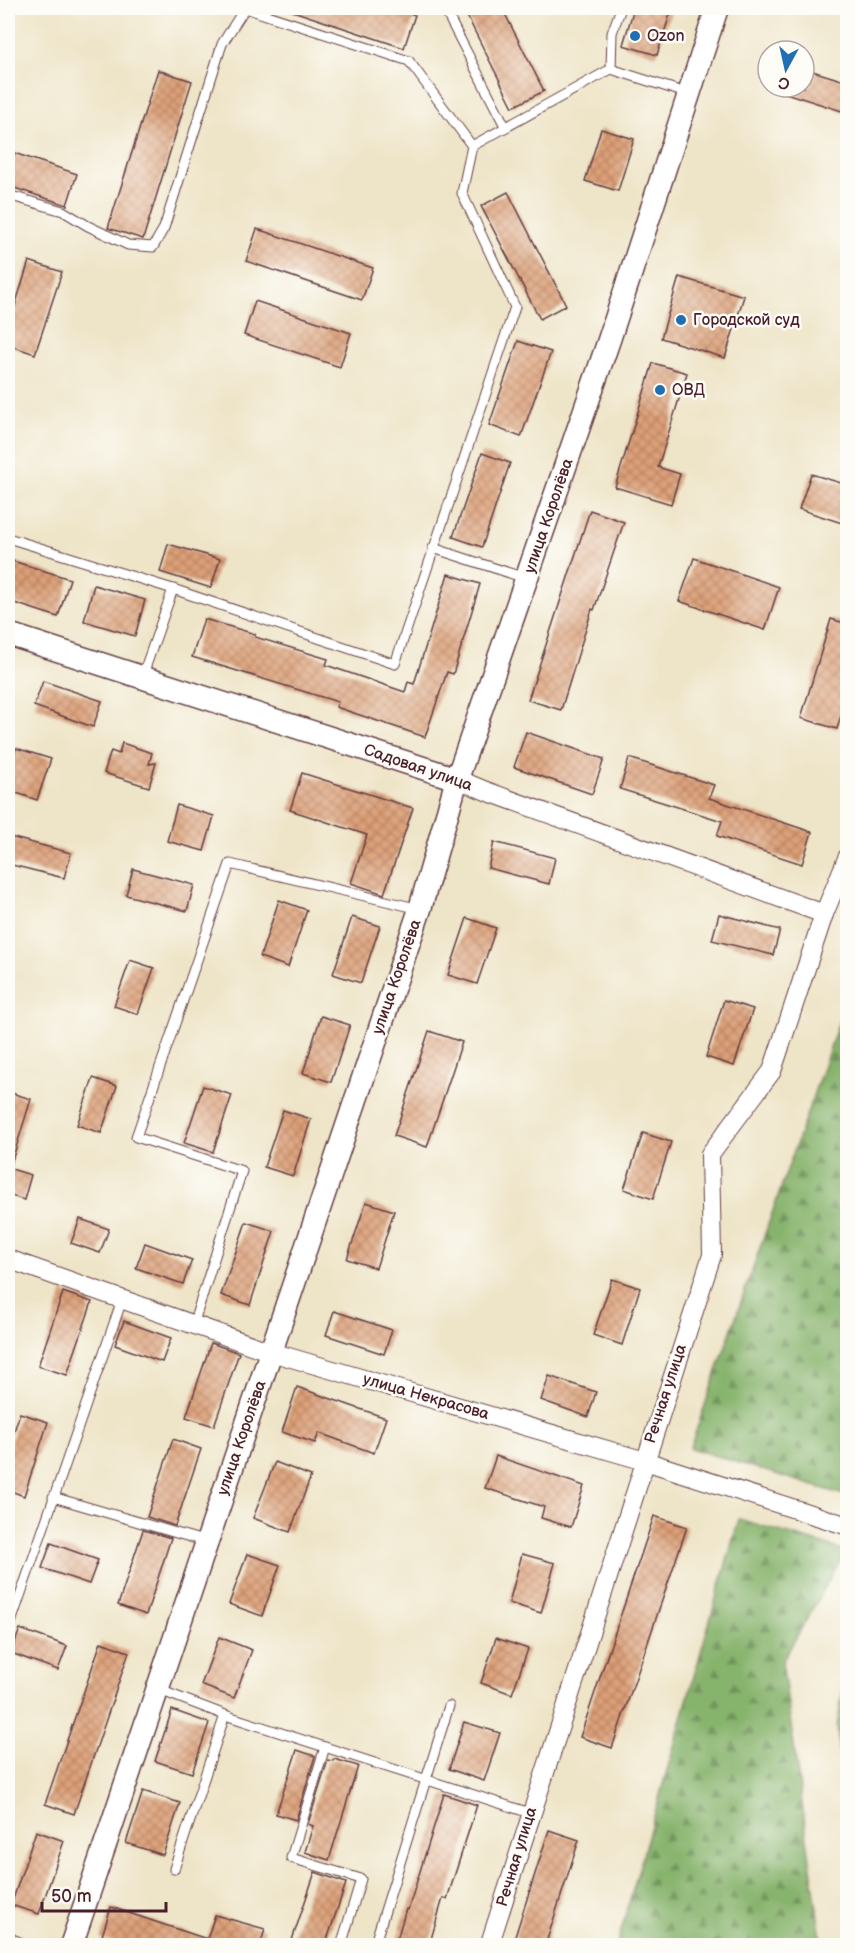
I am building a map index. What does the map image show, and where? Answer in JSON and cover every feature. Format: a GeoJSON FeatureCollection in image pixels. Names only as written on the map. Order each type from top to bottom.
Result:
{"type":"FeatureCollection","features":[{"type":"Feature","properties":{"kind":"street","name":"улица Королёва"},"geometry":{"type":"LineString","coordinates":[[71,1946],[420,909],[457,779],[609,340],[717,8]]}},
{"type":"Feature","properties":{"kind":"street","name":"Садовая улица"},"geometry":{"type":"LineString","coordinates":[[8,634],[457,779],[824,914]]}},
{"type":"Feature","properties":{"kind":"street","name":"Речная улица"},"geometry":{"type":"LineString","coordinates":[[489,1946],[530,1813],[712,1255],[710,1154],[772,1071],[824,914],[848,856]]}},
{"type":"Feature","properties":{"kind":"street","name":"улица Некрасова"},"geometry":{"type":"LineString","coordinates":[[8,1259],[270,1352],[645,1461],[848,1526]]}},
{"type":"Feature","properties":{"kind":"street"},"geometry":{"type":"LineString","coordinates":[[8,1942],[17,1946]]}},
{"type":"Feature","properties":{"kind":"lane"},"geometry":{"type":"LineString","coordinates":[[444,8],[504,126]]}},
{"type":"Feature","properties":{"kind":"lane"},"geometry":{"type":"LineString","coordinates":[[611,69],[612,33],[621,8]]}},
{"type":"Feature","properties":{"kind":"lane"},"geometry":{"type":"LineString","coordinates":[[8,195],[63,212],[128,245],[153,247],[164,228],[222,44],[245,9],[409,61],[472,146]]}},
{"type":"Feature","properties":{"kind":"lane"},"geometry":{"type":"LineString","coordinates":[[8,538],[173,589],[395,664],[515,307],[462,193],[472,146],[504,126],[611,69],[689,94]]}},
{"type":"Feature","properties":{"kind":"lane"},"geometry":{"type":"LineString","coordinates":[[433,548],[527,578]]}},
{"type":"Feature","properties":{"kind":"lane"},"geometry":{"type":"LineString","coordinates":[[141,678],[173,589]]}},
{"type":"Feature","properties":{"kind":"lane"},"geometry":{"type":"LineString","coordinates":[[193,1325],[242,1171],[136,1137],[230,864],[420,909]]}},
{"type":"Feature","properties":{"kind":"lane"},"geometry":{"type":"LineString","coordinates":[[8,1631],[122,1299]]}},
{"type":"Feature","properties":{"kind":"lane"},"geometry":{"type":"LineString","coordinates":[[53,1497],[207,1542]]}},
{"type":"Feature","properties":{"kind":"lane"},"geometry":{"type":"LineString","coordinates":[[156,1689],[225,1715],[530,1813]]}},
{"type":"Feature","properties":{"kind":"lane"},"geometry":{"type":"LineString","coordinates":[[374,1946],[449,1706]]}},
{"type":"Feature","properties":{"kind":"lane"},"geometry":{"type":"LineString","coordinates":[[174,1869],[225,1715]]}},
{"type":"Feature","properties":{"kind":"lane"},"geometry":{"type":"LineString","coordinates":[[325,1747],[291,1858],[362,1880],[342,1946]]}},
{"type":"Feature","properties":{"kind":"green space"},"geometry":{"type":"Polygon","coordinates":[[[847,999],[847,1496],[690,1448],[847,999]]]}},
{"type":"Feature","properties":{"kind":"green space"},"geometry":{"type":"Polygon","coordinates":[[[739,1519],[846,1551],[782,1662],[820,1931],[824,1945],[617,1945],[739,1519]]]}},
{"type":"Feature","properties":{"kind":"green space"},"geometry":{"type":"Polygon","coordinates":[[[847,1668],[847,1824],[837,1726],[847,1668]]]}},
{"type":"Feature","properties":{"kind":"building"},"geometry":{"type":"Polygon","coordinates":[[[291,8],[392,8],[415,15],[404,48],[290,10],[291,8]]]}},
{"type":"Feature","properties":{"kind":"building"},"geometry":{"type":"Polygon","coordinates":[[[463,8],[502,8],[544,91],[513,107],[463,8]]]}},
{"type":"Feature","properties":{"kind":"building"},"geometry":{"type":"Polygon","coordinates":[[[634,8],[672,8],[657,55],[623,45],[634,8]]]}},
{"type":"Feature","properties":{"kind":"building"},"geometry":{"type":"Polygon","coordinates":[[[158,70],[192,81],[143,239],[108,228],[158,70]]]}},
{"type":"Feature","properties":{"kind":"building"},"geometry":{"type":"Polygon","coordinates":[[[816,72],[848,82],[848,113],[804,99],[816,99],[816,72]]]}},
{"type":"Feature","properties":{"kind":"building"},"geometry":{"type":"Polygon","coordinates":[[[601,129],[634,139],[618,191],[585,181],[601,129]]]}},
{"type":"Feature","properties":{"kind":"building"},"geometry":{"type":"Polygon","coordinates":[[[8,151],[77,174],[67,205],[8,186],[8,151]]]}},
{"type":"Feature","properties":{"kind":"building"},"geometry":{"type":"Polygon","coordinates":[[[508,192],[566,305],[540,319],[481,206],[508,192]]]}},
{"type":"Feature","properties":{"kind":"building"},"geometry":{"type":"Polygon","coordinates":[[[257,229],[373,268],[362,300],[246,261],[257,229]]]}},
{"type":"Feature","properties":{"kind":"building"},"geometry":{"type":"Polygon","coordinates":[[[29,261],[62,272],[35,354],[8,345],[8,328],[29,261]]]}},
{"type":"Feature","properties":{"kind":"building"},"geometry":{"type":"Polygon","coordinates":[[[679,277],[744,296],[725,358],[661,338],[679,277]]]}},
{"type":"Feature","properties":{"kind":"building"},"geometry":{"type":"Polygon","coordinates":[[[255,301],[351,333],[340,367],[244,335],[255,301]]]}},
{"type":"Feature","properties":{"kind":"building"},"geometry":{"type":"Polygon","coordinates":[[[518,341],[551,352],[521,437],[489,425],[518,341]]]}},
{"type":"Feature","properties":{"kind":"building"},"geometry":{"type":"Polygon","coordinates":[[[653,363],[687,373],[658,467],[680,474],[671,504],[615,487],[653,363]]]}},
{"type":"Feature","properties":{"kind":"building"},"geometry":{"type":"Polygon","coordinates":[[[482,453],[510,463],[482,547],[453,537],[482,453]]]}},
{"type":"Feature","properties":{"kind":"building"},"geometry":{"type":"Polygon","coordinates":[[[811,474],[848,485],[848,525],[799,509],[811,474]]]}},
{"type":"Feature","properties":{"kind":"building"},"geometry":{"type":"Polygon","coordinates":[[[590,510],[624,522],[594,610],[592,609],[561,710],[528,700],[590,510]]]}},
{"type":"Feature","properties":{"kind":"building"},"geometry":{"type":"Polygon","coordinates":[[[168,544],[220,559],[211,588],[160,572],[168,544]]]}},
{"type":"Feature","properties":{"kind":"building"},"geometry":{"type":"Polygon","coordinates":[[[694,558],[779,587],[765,630],[679,601],[694,558]]]}},
{"type":"Feature","properties":{"kind":"building"},"geometry":{"type":"Polygon","coordinates":[[[13,561],[70,579],[58,617],[8,601],[8,579],[13,561]]]}},
{"type":"Feature","properties":{"kind":"building"},"geometry":{"type":"Polygon","coordinates":[[[448,574],[480,584],[453,674],[447,672],[425,737],[336,707],[338,702],[192,657],[204,619],[328,659],[326,665],[405,692],[408,682],[414,684],[448,574]]]}},
{"type":"Feature","properties":{"kind":"building"},"geometry":{"type":"Polygon","coordinates":[[[94,585],[145,600],[135,636],[84,621],[94,585]]]}},
{"type":"Feature","properties":{"kind":"building"},"geometry":{"type":"Polygon","coordinates":[[[831,619],[848,624],[848,693],[837,729],[801,718],[831,619]]]}},
{"type":"Feature","properties":{"kind":"building"},"geometry":{"type":"Polygon","coordinates":[[[43,681],[102,701],[93,727],[34,706],[43,681]]]}},
{"type":"Feature","properties":{"kind":"building"},"geometry":{"type":"Polygon","coordinates":[[[526,732],[604,759],[592,794],[514,767],[526,732]]]}},
{"type":"Feature","properties":{"kind":"building"},"geometry":{"type":"Polygon","coordinates":[[[122,743],[152,753],[149,764],[156,763],[149,787],[104,773],[111,751],[119,754],[122,743]]]}},
{"type":"Feature","properties":{"kind":"building"},"geometry":{"type":"Polygon","coordinates":[[[16,748],[51,759],[37,800],[8,790],[8,774],[16,748]]]}},
{"type":"Feature","properties":{"kind":"building"},"geometry":{"type":"Polygon","coordinates":[[[629,758],[714,785],[709,798],[812,832],[802,864],[717,836],[722,821],[620,789],[629,758]]]}},
{"type":"Feature","properties":{"kind":"building"},"geometry":{"type":"Polygon","coordinates":[[[302,773],[413,808],[384,894],[351,883],[367,835],[290,810],[302,773]]]}},
{"type":"Feature","properties":{"kind":"building"},"geometry":{"type":"Polygon","coordinates":[[[177,805],[214,816],[204,851],[167,841],[177,805]]]}},
{"type":"Feature","properties":{"kind":"building"},"geometry":{"type":"Polygon","coordinates":[[[10,837],[71,853],[64,878],[8,864],[10,837]]]}},
{"type":"Feature","properties":{"kind":"building"},"geometry":{"type":"Polygon","coordinates":[[[494,842],[555,858],[549,884],[488,868],[494,842]]]}},
{"type":"Feature","properties":{"kind":"building"},"geometry":{"type":"Polygon","coordinates":[[[133,869],[194,885],[187,911],[126,895],[133,869]]]}},
{"type":"Feature","properties":{"kind":"building"},"geometry":{"type":"Polygon","coordinates":[[[279,900],[307,910],[288,967],[260,957],[279,900]]]}},
{"type":"Feature","properties":{"kind":"building"},"geometry":{"type":"Polygon","coordinates":[[[719,914],[780,930],[773,955],[712,940],[719,914]]]}},
{"type":"Feature","properties":{"kind":"building"},"geometry":{"type":"Polygon","coordinates":[[[352,917],[380,926],[361,983],[333,974],[352,917]]]}},
{"type":"Feature","properties":{"kind":"building"},"geometry":{"type":"Polygon","coordinates":[[[467,918],[496,928],[477,984],[448,975],[467,918]]]}},
{"type":"Feature","properties":{"kind":"building"},"geometry":{"type":"Polygon","coordinates":[[[130,960],[154,968],[138,1014],[114,1006],[130,960]]]}},
{"type":"Feature","properties":{"kind":"building"},"geometry":{"type":"Polygon","coordinates":[[[724,1000],[753,1009],[734,1066],[706,1057],[724,1000]]]}},
{"type":"Feature","properties":{"kind":"building"},"geometry":{"type":"Polygon","coordinates":[[[321,1016],[350,1025],[331,1082],[303,1073],[321,1016]]]}},
{"type":"Feature","properties":{"kind":"building"},"geometry":{"type":"Polygon","coordinates":[[[429,1031],[462,1042],[427,1147],[394,1136],[429,1031]]]}},
{"type":"Feature","properties":{"kind":"building"},"geometry":{"type":"Polygon","coordinates":[[[93,1078],[117,1086],[101,1133],[77,1125],[93,1078]]]}},
{"type":"Feature","properties":{"kind":"building"},"geometry":{"type":"Polygon","coordinates":[[[203,1086],[232,1095],[213,1152],[184,1143],[203,1086]]]}},
{"type":"Feature","properties":{"kind":"building"},"geometry":{"type":"Polygon","coordinates":[[[8,1092],[31,1099],[11,1164],[8,1164],[8,1092]]]}},
{"type":"Feature","properties":{"kind":"building"},"geometry":{"type":"Polygon","coordinates":[[[283,1110],[311,1119],[293,1176],[264,1167],[283,1110]]]}},
{"type":"Feature","properties":{"kind":"building"},"geometry":{"type":"Polygon","coordinates":[[[643,1133],[671,1142],[653,1199],[624,1189],[643,1133]]]}},
{"type":"Feature","properties":{"kind":"building"},"geometry":{"type":"Polygon","coordinates":[[[8,1168],[31,1175],[24,1200],[8,1195],[8,1168]]]}},
{"type":"Feature","properties":{"kind":"building"},"geometry":{"type":"Polygon","coordinates":[[[366,1202],[394,1211],[376,1268],[347,1259],[366,1202]]]}},
{"type":"Feature","properties":{"kind":"building"},"geometry":{"type":"Polygon","coordinates":[[[80,1219],[109,1229],[100,1253],[71,1243],[80,1219]]]}},
{"type":"Feature","properties":{"kind":"building"},"geometry":{"type":"Polygon","coordinates":[[[246,1222],[274,1231],[250,1305],[221,1295],[246,1222]]]}},
{"type":"Feature","properties":{"kind":"building"},"geometry":{"type":"Polygon","coordinates":[[[145,1243],[192,1260],[183,1284],[136,1268],[145,1243]]]}},
{"type":"Feature","properties":{"kind":"building"},"geometry":{"type":"Polygon","coordinates":[[[612,1279],[640,1288],[622,1345],[593,1335],[612,1279]]]}},
{"type":"Feature","properties":{"kind":"building"},"geometry":{"type":"Polygon","coordinates":[[[63,1292],[92,1302],[67,1375],[38,1366],[63,1292]]]}},
{"type":"Feature","properties":{"kind":"building"},"geometry":{"type":"Polygon","coordinates":[[[334,1311],[392,1330],[384,1354],[326,1335],[334,1311]]]}},
{"type":"Feature","properties":{"kind":"building"},"geometry":{"type":"Polygon","coordinates":[[[124,1321],[171,1338],[162,1362],[115,1345],[124,1321]]]}},
{"type":"Feature","properties":{"kind":"building"},"geometry":{"type":"Polygon","coordinates":[[[211,1343],[239,1353],[214,1426],[186,1417],[211,1343]]]}},
{"type":"Feature","properties":{"kind":"building"},"geometry":{"type":"Polygon","coordinates":[[[549,1376],[596,1392],[588,1417],[541,1400],[549,1376]]]}},
{"type":"Feature","properties":{"kind":"building"},"geometry":{"type":"Polygon","coordinates":[[[297,1387],[386,1418],[374,1453],[319,1433],[315,1443],[282,1432],[297,1387]]]}},
{"type":"Feature","properties":{"kind":"building"},"geometry":{"type":"Polygon","coordinates":[[[20,1413],[48,1422],[24,1496],[8,1490],[8,1450],[20,1413]]]}},
{"type":"Feature","properties":{"kind":"building"},"geometry":{"type":"Polygon","coordinates":[[[173,1439],[201,1449],[175,1526],[147,1517],[173,1439]]]}},
{"type":"Feature","properties":{"kind":"building"},"geometry":{"type":"Polygon","coordinates":[[[496,1456],[584,1486],[571,1527],[541,1518],[544,1507],[485,1488],[496,1456]]]}},
{"type":"Feature","properties":{"kind":"building"},"geometry":{"type":"Polygon","coordinates":[[[275,1462],[311,1476],[290,1532],[253,1518],[275,1462]]]}},
{"type":"Feature","properties":{"kind":"building"},"geometry":{"type":"Polygon","coordinates":[[[654,1516],[687,1527],[612,1748],[580,1737],[654,1516]]]}},
{"type":"Feature","properties":{"kind":"building"},"geometry":{"type":"Polygon","coordinates":[[[143,1530],[171,1538],[146,1615],[118,1605],[143,1530]]]}},
{"type":"Feature","properties":{"kind":"building"},"geometry":{"type":"Polygon","coordinates":[[[51,1543],[98,1560],[89,1584],[42,1568],[51,1543]]]}},
{"type":"Feature","properties":{"kind":"building"},"geometry":{"type":"Polygon","coordinates":[[[247,1554],[280,1565],[262,1616],[229,1604],[247,1554]]]}},
{"type":"Feature","properties":{"kind":"building"},"geometry":{"type":"Polygon","coordinates":[[[522,1554],[555,1563],[541,1613],[509,1603],[522,1554]]]}},
{"type":"Feature","properties":{"kind":"building"},"geometry":{"type":"Polygon","coordinates":[[[20,1629],[67,1646],[58,1670],[11,1653],[20,1629]]]}},
{"type":"Feature","properties":{"kind":"building"},"geometry":{"type":"Polygon","coordinates":[[[219,1637],[252,1650],[234,1698],[201,1685],[219,1637]]]}},
{"type":"Feature","properties":{"kind":"building"},"geometry":{"type":"Polygon","coordinates":[[[496,1638],[528,1649],[512,1694],[481,1683],[496,1638]]]}},
{"type":"Feature","properties":{"kind":"building"},"geometry":{"type":"Polygon","coordinates":[[[101,1642],[129,1652],[74,1814],[45,1804],[101,1642]]]}},
{"type":"Feature","properties":{"kind":"building"},"geometry":{"type":"Polygon","coordinates":[[[172,1710],[209,1723],[192,1773],[155,1761],[172,1710]]]}},
{"type":"Feature","properties":{"kind":"building"},"geometry":{"type":"Polygon","coordinates":[[[464,1722],[500,1733],[484,1781],[449,1769],[464,1722]]]}},
{"type":"Feature","properties":{"kind":"building"},"geometry":{"type":"Polygon","coordinates":[[[297,1750],[315,1756],[296,1820],[276,1814],[297,1750]]]}},
{"type":"Feature","properties":{"kind":"building"},"geometry":{"type":"Polygon","coordinates":[[[334,1759],[358,1766],[329,1860],[305,1852],[313,1826],[308,1824],[328,1760],[333,1761],[334,1759]]]}},
{"type":"Feature","properties":{"kind":"building"},"geometry":{"type":"Polygon","coordinates":[[[143,1791],[180,1803],[163,1855],[126,1843],[143,1791]]]}},
{"type":"Feature","properties":{"kind":"building"},"geometry":{"type":"Polygon","coordinates":[[[444,1794],[477,1805],[447,1899],[443,1898],[429,1946],[395,1946],[406,1909],[408,1910],[444,1794]]]}},
{"type":"Feature","properties":{"kind":"building"},"geometry":{"type":"Polygon","coordinates":[[[549,1830],[579,1840],[545,1946],[512,1946],[549,1830]]]}},
{"type":"Feature","properties":{"kind":"building"},"geometry":{"type":"Polygon","coordinates":[[[36,1831],[64,1841],[39,1914],[11,1905],[36,1831]]]}},
{"type":"Feature","properties":{"kind":"building"},"geometry":{"type":"Polygon","coordinates":[[[315,1872],[346,1883],[325,1946],[290,1946],[315,1872]]]}},
{"type":"Feature","properties":{"kind":"building"},"geometry":{"type":"Polygon","coordinates":[[[111,1907],[207,1939],[215,1915],[265,1929],[260,1946],[121,1946],[101,1939],[111,1907]]]}},
{"type":"Feature","properties":{"kind":"place","name":"Ozon"},"geometry":{"type":"Point","coordinates":[635,36]}},
{"type":"Feature","properties":{"kind":"place","name":"Городской суд"},"geometry":{"type":"Point","coordinates":[681,320]}},
{"type":"Feature","properties":{"kind":"place","name":"ОВД"},"geometry":{"type":"Point","coordinates":[660,390]}}]}
